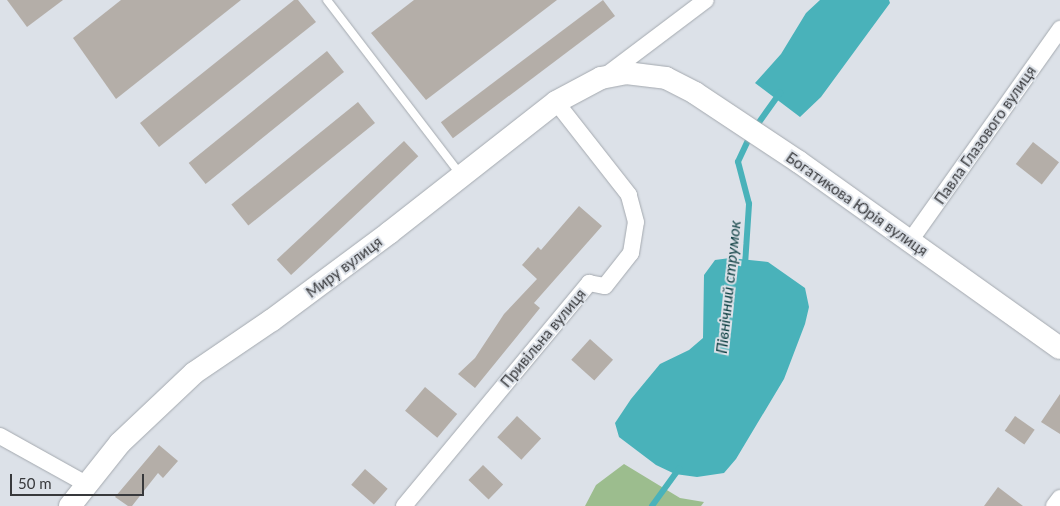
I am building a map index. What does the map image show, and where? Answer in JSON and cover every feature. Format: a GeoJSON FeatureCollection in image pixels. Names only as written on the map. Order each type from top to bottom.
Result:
{"type":"FeatureCollection","features":[{"type":"Feature","properties":{"kind":"street"},"geometry":{"type":"LineString","coordinates":[[601,78],[706,0]]}},
{"type":"Feature","properties":{"kind":"street","name":"Павла Глазового вулиця"},"geometry":{"type":"LineString","coordinates":[[910,241],[1060,29]]}},
{"type":"Feature","properties":{"kind":"street","name":"Миру вулиця"},"geometry":{"type":"LineString","coordinates":[[70,506],[120,443],[194,373],[272,320],[462,177],[556,102],[601,78],[626,73],[647,74]]}},
{"type":"Feature","properties":{"kind":"street","name":"Богатикова Юрія вулиця"},"geometry":{"type":"LineString","coordinates":[[647,74],[666,78],[695,93],[799,162],[1060,348]]}},
{"type":"Feature","properties":{"kind":"street","name":"Привільна вулиця"},"geometry":{"type":"LineString","coordinates":[[404,506],[589,282],[605,286],[631,253],[636,222],[629,195],[556,102]]}},
{"type":"Feature","properties":{"kind":"street"},"geometry":{"type":"LineString","coordinates":[[0,436],[88,485]]}},
{"type":"Feature","properties":{"kind":"street"},"geometry":{"type":"LineString","coordinates":[[1054,506],[1060,498]]}},
{"type":"Feature","properties":{"kind":"lane"},"geometry":{"type":"LineString","coordinates":[[327,0],[462,177]]}},
{"type":"Feature","properties":{"kind":"green space"},"geometry":{"type":"Polygon","coordinates":[[[624,464],[680,498],[704,502],[701,506],[585,506],[596,485],[624,464]]]}},
{"type":"Feature","properties":{"kind":"water"},"geometry":{"type":"Polygon","coordinates":[[[820,0],[889,0],[890,3],[821,97],[800,117],[755,83],[781,54],[806,13],[820,0]]]}},
{"type":"Feature","properties":{"kind":"water"},"geometry":{"type":"Polygon","coordinates":[[[730,258],[768,262],[805,288],[809,307],[805,324],[784,379],[736,459],[724,473],[697,477],[675,474],[656,465],[619,437],[615,423],[631,399],[660,364],[689,350],[703,338],[704,275],[715,260],[730,258]]]}},
{"type":"Feature","properties":{"kind":"building"},"geometry":{"type":"Polygon","coordinates":[[[7,0],[63,0],[27,27],[7,0]]]}},
{"type":"Feature","properties":{"kind":"building"},"geometry":{"type":"Polygon","coordinates":[[[121,0],[241,0],[116,99],[73,38],[121,0]]]}},
{"type":"Feature","properties":{"kind":"building"},"geometry":{"type":"Polygon","coordinates":[[[294,0],[298,0],[316,22],[159,147],[140,123],[294,0]]]}},
{"type":"Feature","properties":{"kind":"building"},"geometry":{"type":"Polygon","coordinates":[[[414,0],[557,0],[426,100],[371,33],[414,0]]]}},
{"type":"Feature","properties":{"kind":"building"},"geometry":{"type":"Polygon","coordinates":[[[603,0],[615,16],[453,138],[441,122],[603,0]]]}},
{"type":"Feature","properties":{"kind":"building"},"geometry":{"type":"Polygon","coordinates":[[[327,51],[344,72],[206,184],[189,163],[327,51]]]}},
{"type":"Feature","properties":{"kind":"building"},"geometry":{"type":"Polygon","coordinates":[[[358,102],[375,123],[248,226],[231,205],[358,102]]]}},
{"type":"Feature","properties":{"kind":"building"},"geometry":{"type":"Polygon","coordinates":[[[404,141],[418,156],[291,275],[277,260],[404,141]]]}},
{"type":"Feature","properties":{"kind":"building"},"geometry":{"type":"Polygon","coordinates":[[[1033,142],[1059,162],[1042,184],[1016,164],[1033,142]]]}},
{"type":"Feature","properties":{"kind":"building"},"geometry":{"type":"Polygon","coordinates":[[[579,206],[602,226],[534,303],[540,308],[475,388],[458,374],[475,358],[504,314],[537,279],[522,265],[538,247],[541,250],[579,206]]]}},
{"type":"Feature","properties":{"kind":"building"},"geometry":{"type":"Polygon","coordinates":[[[590,339],[613,360],[594,381],[571,360],[590,339]]]}},
{"type":"Feature","properties":{"kind":"building"},"geometry":{"type":"Polygon","coordinates":[[[425,387],[457,414],[437,438],[405,411],[425,387]]]}},
{"type":"Feature","properties":{"kind":"building"},"geometry":{"type":"Polygon","coordinates":[[[1060,394],[1060,434],[1041,422],[1060,394]]]}},
{"type":"Feature","properties":{"kind":"building"},"geometry":{"type":"Polygon","coordinates":[[[517,416],[541,439],[521,460],[497,437],[517,416]]]}},
{"type":"Feature","properties":{"kind":"building"},"geometry":{"type":"Polygon","coordinates":[[[1015,416],[1035,430],[1024,445],[1005,431],[1015,416]]]}},
{"type":"Feature","properties":{"kind":"building"},"geometry":{"type":"Polygon","coordinates":[[[159,445],[178,461],[163,478],[158,473],[132,506],[128,506],[115,497],[159,445]]]}},
{"type":"Feature","properties":{"kind":"building"},"geometry":{"type":"Polygon","coordinates":[[[483,465],[503,484],[489,500],[468,480],[483,465]]]}},
{"type":"Feature","properties":{"kind":"building"},"geometry":{"type":"Polygon","coordinates":[[[365,469],[388,489],[374,505],[351,485],[365,469]]]}},
{"type":"Feature","properties":{"kind":"building"},"geometry":{"type":"Polygon","coordinates":[[[998,487],[1023,506],[984,506],[998,487]]]}},
{"type":"Feature","properties":{"kind":"waterway","name":"Північний струмок"},"geometry":{"type":"LineString","coordinates":[[755,128],[780,93]]}},
{"type":"Feature","properties":{"kind":"waterway","name":"Північний струмок"},"geometry":{"type":"LineString","coordinates":[[745,265],[749,204],[738,162],[750,136]]}},
{"type":"Feature","properties":{"kind":"waterway","name":"Північний струмок"},"geometry":{"type":"LineString","coordinates":[[652,506],[679,469]]}}]}
